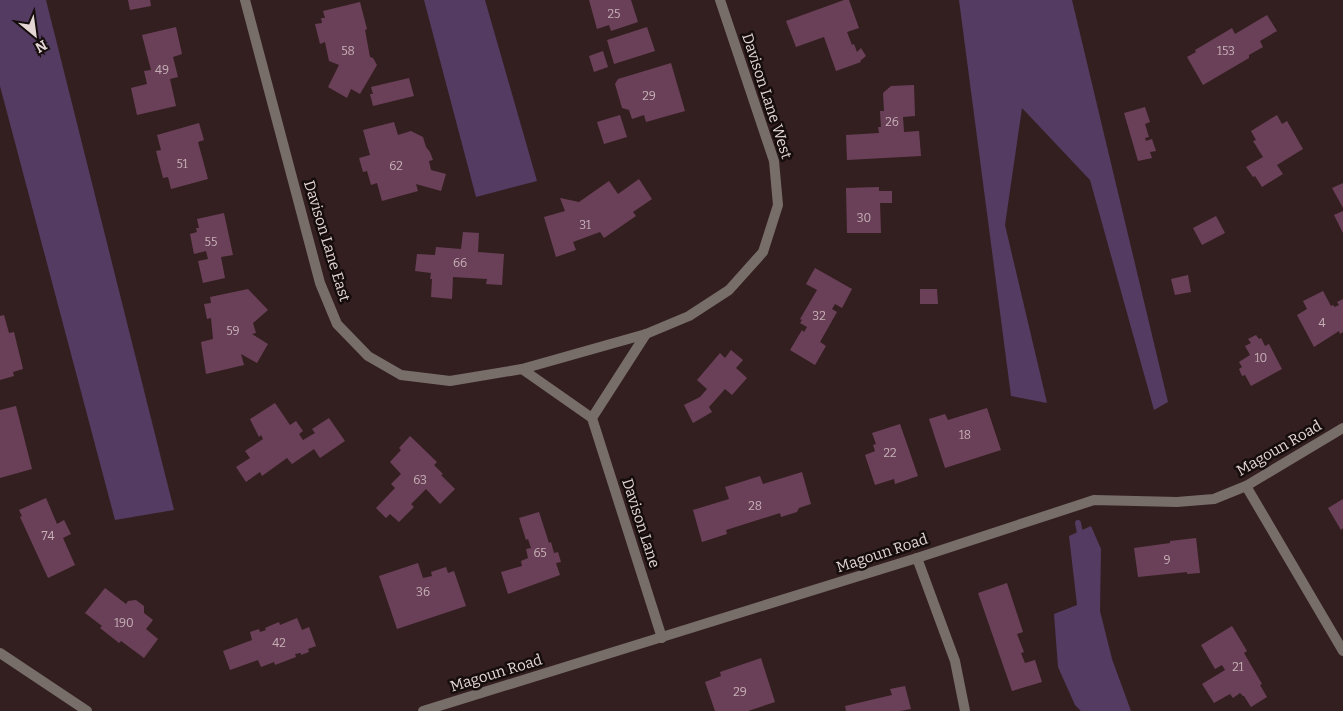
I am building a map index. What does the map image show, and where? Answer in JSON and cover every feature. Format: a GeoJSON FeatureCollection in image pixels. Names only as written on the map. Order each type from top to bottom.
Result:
{"type":"FeatureCollection","features":[{"type":"Feature","properties":{"kind":"street","name":"Davison Lane East"},"geometry":{"type":"LineString","coordinates":[[245,0],[320,283],[337,324],[368,356],[401,375],[450,381],[522,369],[576,354]]}},
{"type":"Feature","properties":{"kind":"street","name":"Davison Lane West"},"geometry":{"type":"LineString","coordinates":[[576,354],[646,334],[689,316],[729,290],[763,252],[778,205],[774,161],[720,0]]}},
{"type":"Feature","properties":{"kind":"street"},"geometry":{"type":"LineString","coordinates":[[522,369],[592,418],[646,334]]}},
{"type":"Feature","properties":{"kind":"street","name":"Davison Lane"},"geometry":{"type":"LineString","coordinates":[[592,418],[662,638]]}},
{"type":"Feature","properties":{"kind":"street","name":"Magoun Road"},"geometry":{"type":"LineString","coordinates":[[424,711],[918,558],[1094,500],[1177,502],[1214,498],[1246,486],[1343,428]]}},
{"type":"Feature","properties":{"kind":"street"},"geometry":{"type":"LineString","coordinates":[[1246,486],[1343,651]]}},
{"type":"Feature","properties":{"kind":"street"},"geometry":{"type":"LineString","coordinates":[[918,558],[954,661],[965,711]]}},
{"type":"Feature","properties":{"kind":"street"},"geometry":{"type":"LineString","coordinates":[[0,654],[87,711]]}},
{"type":"Feature","properties":{"kind":"shaded area"},"geometry":{"type":"Polygon","coordinates":[[[0,0],[46,0],[174,510],[115,520],[0,86],[0,0]]]}},
{"type":"Feature","properties":{"kind":"shaded area"},"geometry":{"type":"Polygon","coordinates":[[[424,0],[485,0],[537,181],[476,197],[424,0]]]}},
{"type":"Feature","properties":{"kind":"shaded area"},"geometry":{"type":"Polygon","coordinates":[[[959,0],[1072,0],[1168,402],[1154,410],[1090,180],[1022,108],[1005,225],[1047,403],[1011,396],[959,0]]]}},
{"type":"Feature","properties":{"kind":"shaded area"},"geometry":{"type":"Polygon","coordinates":[[[1091,526],[1101,549],[1100,611],[1112,659],[1131,711],[1081,711],[1075,705],[1058,667],[1054,614],[1077,605],[1069,536],[1091,526]]]}},
{"type":"Feature","properties":{"kind":"building"},"geometry":{"type":"Polygon","coordinates":[[[128,0],[150,0],[151,6],[130,10],[128,0]]]}},
{"type":"Feature","properties":{"kind":"building"},"geometry":{"type":"Polygon","coordinates":[[[589,0],[631,0],[638,22],[611,31],[609,25],[597,29],[589,0]]]}},
{"type":"Feature","properties":{"kind":"building"},"geometry":{"type":"Polygon","coordinates":[[[844,0],[849,0],[859,28],[847,32],[852,45],[854,44],[857,52],[861,48],[866,56],[861,62],[836,71],[824,37],[796,47],[786,21],[844,0]]]}},
{"type":"Feature","properties":{"kind":"building"},"geometry":{"type":"Polygon","coordinates":[[[360,2],[367,29],[365,30],[370,57],[373,58],[377,65],[360,94],[351,89],[347,98],[328,87],[339,65],[329,61],[325,42],[320,44],[315,24],[322,23],[321,18],[325,18],[323,11],[360,2]]]}},
{"type":"Feature","properties":{"kind":"building"},"geometry":{"type":"Polygon","coordinates":[[[1267,15],[1277,31],[1260,41],[1263,47],[1249,55],[1249,58],[1203,85],[1187,57],[1196,52],[1195,50],[1232,28],[1235,34],[1267,15]]]}},
{"type":"Feature","properties":{"kind":"building"},"geometry":{"type":"Polygon","coordinates":[[[176,27],[182,54],[173,57],[178,77],[170,79],[176,106],[137,115],[131,88],[147,84],[144,71],[151,70],[142,35],[176,27]]]}},
{"type":"Feature","properties":{"kind":"building"},"geometry":{"type":"Polygon","coordinates":[[[647,27],[655,51],[614,64],[607,40],[647,27]]]}},
{"type":"Feature","properties":{"kind":"building"},"geometry":{"type":"Polygon","coordinates":[[[603,51],[608,67],[594,72],[589,56],[603,51]]]}},
{"type":"Feature","properties":{"kind":"building"},"geometry":{"type":"Polygon","coordinates":[[[671,63],[685,111],[646,122],[644,115],[632,119],[629,110],[622,108],[615,84],[618,79],[671,63]]]}},
{"type":"Feature","properties":{"kind":"building"},"geometry":{"type":"Polygon","coordinates":[[[409,78],[414,96],[373,106],[370,94],[373,94],[371,87],[409,78]]]}},
{"type":"Feature","properties":{"kind":"building"},"geometry":{"type":"Polygon","coordinates":[[[914,85],[915,116],[903,117],[904,132],[919,131],[921,156],[847,160],[846,135],[879,133],[878,127],[881,127],[880,111],[884,111],[883,93],[891,86],[914,85]]]}},
{"type":"Feature","properties":{"kind":"building"},"geometry":{"type":"Polygon","coordinates":[[[1145,107],[1150,122],[1145,124],[1149,137],[1145,138],[1146,141],[1152,139],[1156,151],[1150,152],[1152,158],[1138,161],[1124,113],[1145,107]]]}},
{"type":"Feature","properties":{"kind":"building"},"geometry":{"type":"Polygon","coordinates":[[[620,115],[627,137],[604,144],[597,122],[620,115]]]}},
{"type":"Feature","properties":{"kind":"building"},"geometry":{"type":"Polygon","coordinates":[[[1277,115],[1282,124],[1287,121],[1303,149],[1277,165],[1283,174],[1262,187],[1246,167],[1263,157],[1253,141],[1256,140],[1251,131],[1277,115]]]}},
{"type":"Feature","properties":{"kind":"building"},"geometry":{"type":"Polygon","coordinates":[[[394,122],[398,135],[411,131],[423,137],[433,160],[429,161],[431,170],[446,174],[441,191],[416,184],[418,191],[382,201],[377,183],[371,185],[367,171],[363,172],[359,158],[370,155],[363,130],[394,122]]]}},
{"type":"Feature","properties":{"kind":"building"},"geometry":{"type":"Polygon","coordinates":[[[199,123],[204,140],[198,142],[208,179],[171,189],[168,177],[163,178],[156,151],[161,150],[157,135],[199,123]]]}},
{"type":"Feature","properties":{"kind":"building"},"geometry":{"type":"Polygon","coordinates":[[[639,179],[652,199],[633,212],[636,216],[604,238],[600,232],[573,242],[576,250],[556,257],[544,217],[565,211],[560,198],[579,202],[609,181],[618,194],[639,179]]]}},
{"type":"Feature","properties":{"kind":"building"},"geometry":{"type":"Polygon","coordinates":[[[1343,183],[1343,208],[1332,188],[1343,183]]]}},
{"type":"Feature","properties":{"kind":"building"},"geometry":{"type":"Polygon","coordinates":[[[879,187],[879,191],[892,191],[892,203],[880,203],[881,233],[847,233],[846,188],[879,187]]]}},
{"type":"Feature","properties":{"kind":"building"},"geometry":{"type":"Polygon","coordinates":[[[1343,211],[1343,233],[1334,215],[1343,211]]]}},
{"type":"Feature","properties":{"kind":"building"},"geometry":{"type":"Polygon","coordinates":[[[224,213],[233,255],[221,257],[225,278],[203,283],[198,261],[208,259],[206,251],[194,254],[190,234],[197,232],[196,228],[199,228],[197,219],[224,213]]]}},
{"type":"Feature","properties":{"kind":"building"},"geometry":{"type":"Polygon","coordinates":[[[1216,216],[1225,233],[1202,245],[1193,228],[1216,216]]]}},
{"type":"Feature","properties":{"kind":"building"},"geometry":{"type":"Polygon","coordinates":[[[463,232],[479,233],[478,252],[504,254],[502,285],[486,284],[487,279],[453,277],[452,299],[431,297],[431,273],[415,271],[417,254],[435,255],[436,247],[461,249],[463,232]]]}},
{"type":"Feature","properties":{"kind":"building"},"geometry":{"type":"Polygon","coordinates":[[[815,268],[852,289],[842,308],[835,304],[832,309],[837,312],[820,342],[826,346],[815,365],[790,350],[802,330],[804,332],[807,327],[800,323],[802,320],[800,319],[817,290],[806,284],[815,268]]]}},
{"type":"Feature","properties":{"kind":"building"},"geometry":{"type":"Polygon","coordinates":[[[1188,275],[1191,292],[1175,295],[1171,279],[1188,275]]]}},
{"type":"Feature","properties":{"kind":"building"},"geometry":{"type":"Polygon","coordinates":[[[248,289],[268,310],[253,323],[256,333],[252,334],[268,344],[257,363],[241,354],[244,365],[206,374],[201,342],[213,339],[211,318],[207,319],[204,304],[211,303],[210,297],[248,289]]]}},
{"type":"Feature","properties":{"kind":"building"},"geometry":{"type":"Polygon","coordinates":[[[920,289],[937,289],[938,304],[920,304],[920,289]]]}},
{"type":"Feature","properties":{"kind":"building"},"geometry":{"type":"Polygon","coordinates":[[[1323,291],[1331,306],[1339,305],[1337,302],[1343,299],[1343,332],[1340,334],[1339,331],[1314,347],[1297,315],[1307,309],[1303,301],[1323,291]]]}},
{"type":"Feature","properties":{"kind":"building"},"geometry":{"type":"Polygon","coordinates":[[[4,315],[9,333],[14,332],[23,369],[13,372],[14,376],[0,380],[0,316],[4,315]]]}},
{"type":"Feature","properties":{"kind":"building"},"geometry":{"type":"Polygon","coordinates":[[[1256,335],[1259,339],[1261,338],[1265,346],[1269,344],[1282,369],[1251,386],[1245,375],[1242,376],[1239,369],[1242,367],[1239,362],[1250,355],[1245,346],[1251,343],[1248,339],[1256,335]]]}},
{"type":"Feature","properties":{"kind":"building"},"geometry":{"type":"Polygon","coordinates":[[[731,350],[743,360],[736,368],[747,378],[732,395],[725,389],[709,407],[712,412],[693,423],[684,405],[700,397],[707,389],[697,380],[720,353],[725,358],[731,350]]]}},
{"type":"Feature","properties":{"kind":"building"},"geometry":{"type":"Polygon","coordinates":[[[275,403],[290,425],[296,421],[303,431],[299,434],[303,440],[315,433],[312,429],[329,418],[345,441],[320,458],[314,449],[292,464],[287,458],[262,476],[260,472],[246,482],[236,467],[250,458],[245,451],[263,439],[261,435],[259,437],[250,419],[275,403]]]}},
{"type":"Feature","properties":{"kind":"building"},"geometry":{"type":"Polygon","coordinates":[[[16,406],[32,469],[0,478],[0,410],[16,406]]]}},
{"type":"Feature","properties":{"kind":"building"},"geometry":{"type":"Polygon","coordinates":[[[987,408],[1001,450],[945,468],[929,419],[945,414],[948,420],[987,408]]]}},
{"type":"Feature","properties":{"kind":"building"},"geometry":{"type":"Polygon","coordinates":[[[900,424],[918,476],[895,484],[894,479],[875,485],[865,455],[875,451],[873,445],[876,444],[872,433],[900,424]]]}},
{"type":"Feature","properties":{"kind":"building"},"geometry":{"type":"Polygon","coordinates":[[[410,436],[437,462],[434,465],[455,489],[440,504],[426,489],[411,504],[414,507],[399,522],[390,514],[386,518],[376,508],[395,488],[391,484],[401,474],[390,462],[410,436]]]}},
{"type":"Feature","properties":{"kind":"building"},"geometry":{"type":"Polygon","coordinates":[[[802,472],[811,504],[799,508],[797,512],[781,517],[780,513],[726,530],[727,534],[702,542],[693,510],[729,499],[725,487],[760,476],[763,484],[802,472]]]}},
{"type":"Feature","properties":{"kind":"building"},"geometry":{"type":"Polygon","coordinates":[[[46,498],[57,524],[64,520],[71,534],[63,538],[75,565],[48,578],[20,517],[22,516],[19,510],[46,498]]]}},
{"type":"Feature","properties":{"kind":"building"},"geometry":{"type":"Polygon","coordinates":[[[1343,499],[1343,528],[1341,530],[1328,508],[1343,499]]]}},
{"type":"Feature","properties":{"kind":"building"},"geometry":{"type":"Polygon","coordinates":[[[539,512],[549,543],[551,542],[554,553],[558,552],[561,562],[556,563],[560,575],[508,594],[501,572],[522,566],[521,561],[528,558],[526,549],[531,548],[528,539],[526,540],[519,518],[539,512]]]}},
{"type":"Feature","properties":{"kind":"building"},"geometry":{"type":"Polygon","coordinates":[[[1196,538],[1200,573],[1187,574],[1187,572],[1138,577],[1134,548],[1196,538]]]}},
{"type":"Feature","properties":{"kind":"building"},"geometry":{"type":"Polygon","coordinates":[[[418,563],[423,578],[432,576],[431,572],[446,567],[448,573],[454,571],[466,606],[397,629],[379,576],[418,563]]]}},
{"type":"Feature","properties":{"kind":"building"},"geometry":{"type":"Polygon","coordinates":[[[1007,583],[1023,632],[1017,634],[1024,652],[1021,653],[1025,663],[1035,660],[1042,682],[1012,691],[978,593],[1007,583]]]}},
{"type":"Feature","properties":{"kind":"building"},"geometry":{"type":"Polygon","coordinates":[[[105,588],[126,604],[128,601],[136,600],[144,606],[144,613],[153,620],[146,629],[158,639],[144,658],[121,641],[119,643],[85,613],[105,588]]]}},
{"type":"Feature","properties":{"kind":"building"},"geometry":{"type":"Polygon","coordinates":[[[297,618],[302,630],[309,627],[316,646],[308,649],[309,652],[301,655],[301,653],[295,654],[296,657],[275,665],[274,662],[261,667],[258,660],[230,670],[223,651],[252,640],[250,632],[259,629],[260,632],[279,622],[280,625],[297,618]]]}},
{"type":"Feature","properties":{"kind":"building"},"geometry":{"type":"Polygon","coordinates":[[[1232,626],[1247,651],[1244,653],[1262,684],[1260,685],[1267,697],[1251,707],[1240,693],[1233,698],[1230,694],[1214,703],[1202,684],[1225,670],[1222,665],[1215,669],[1201,645],[1232,626]]]}},
{"type":"Feature","properties":{"kind":"building"},"geometry":{"type":"Polygon","coordinates":[[[761,658],[775,702],[748,711],[715,711],[705,682],[721,676],[720,672],[761,658]]]}},
{"type":"Feature","properties":{"kind":"building"},"geometry":{"type":"Polygon","coordinates":[[[905,686],[911,709],[900,711],[846,711],[845,706],[892,695],[890,689],[905,686]]]}},
{"type":"Feature","properties":{"kind":"waterway"},"geometry":{"type":"LineString","coordinates":[[1078,523],[1081,538]]}}]}
